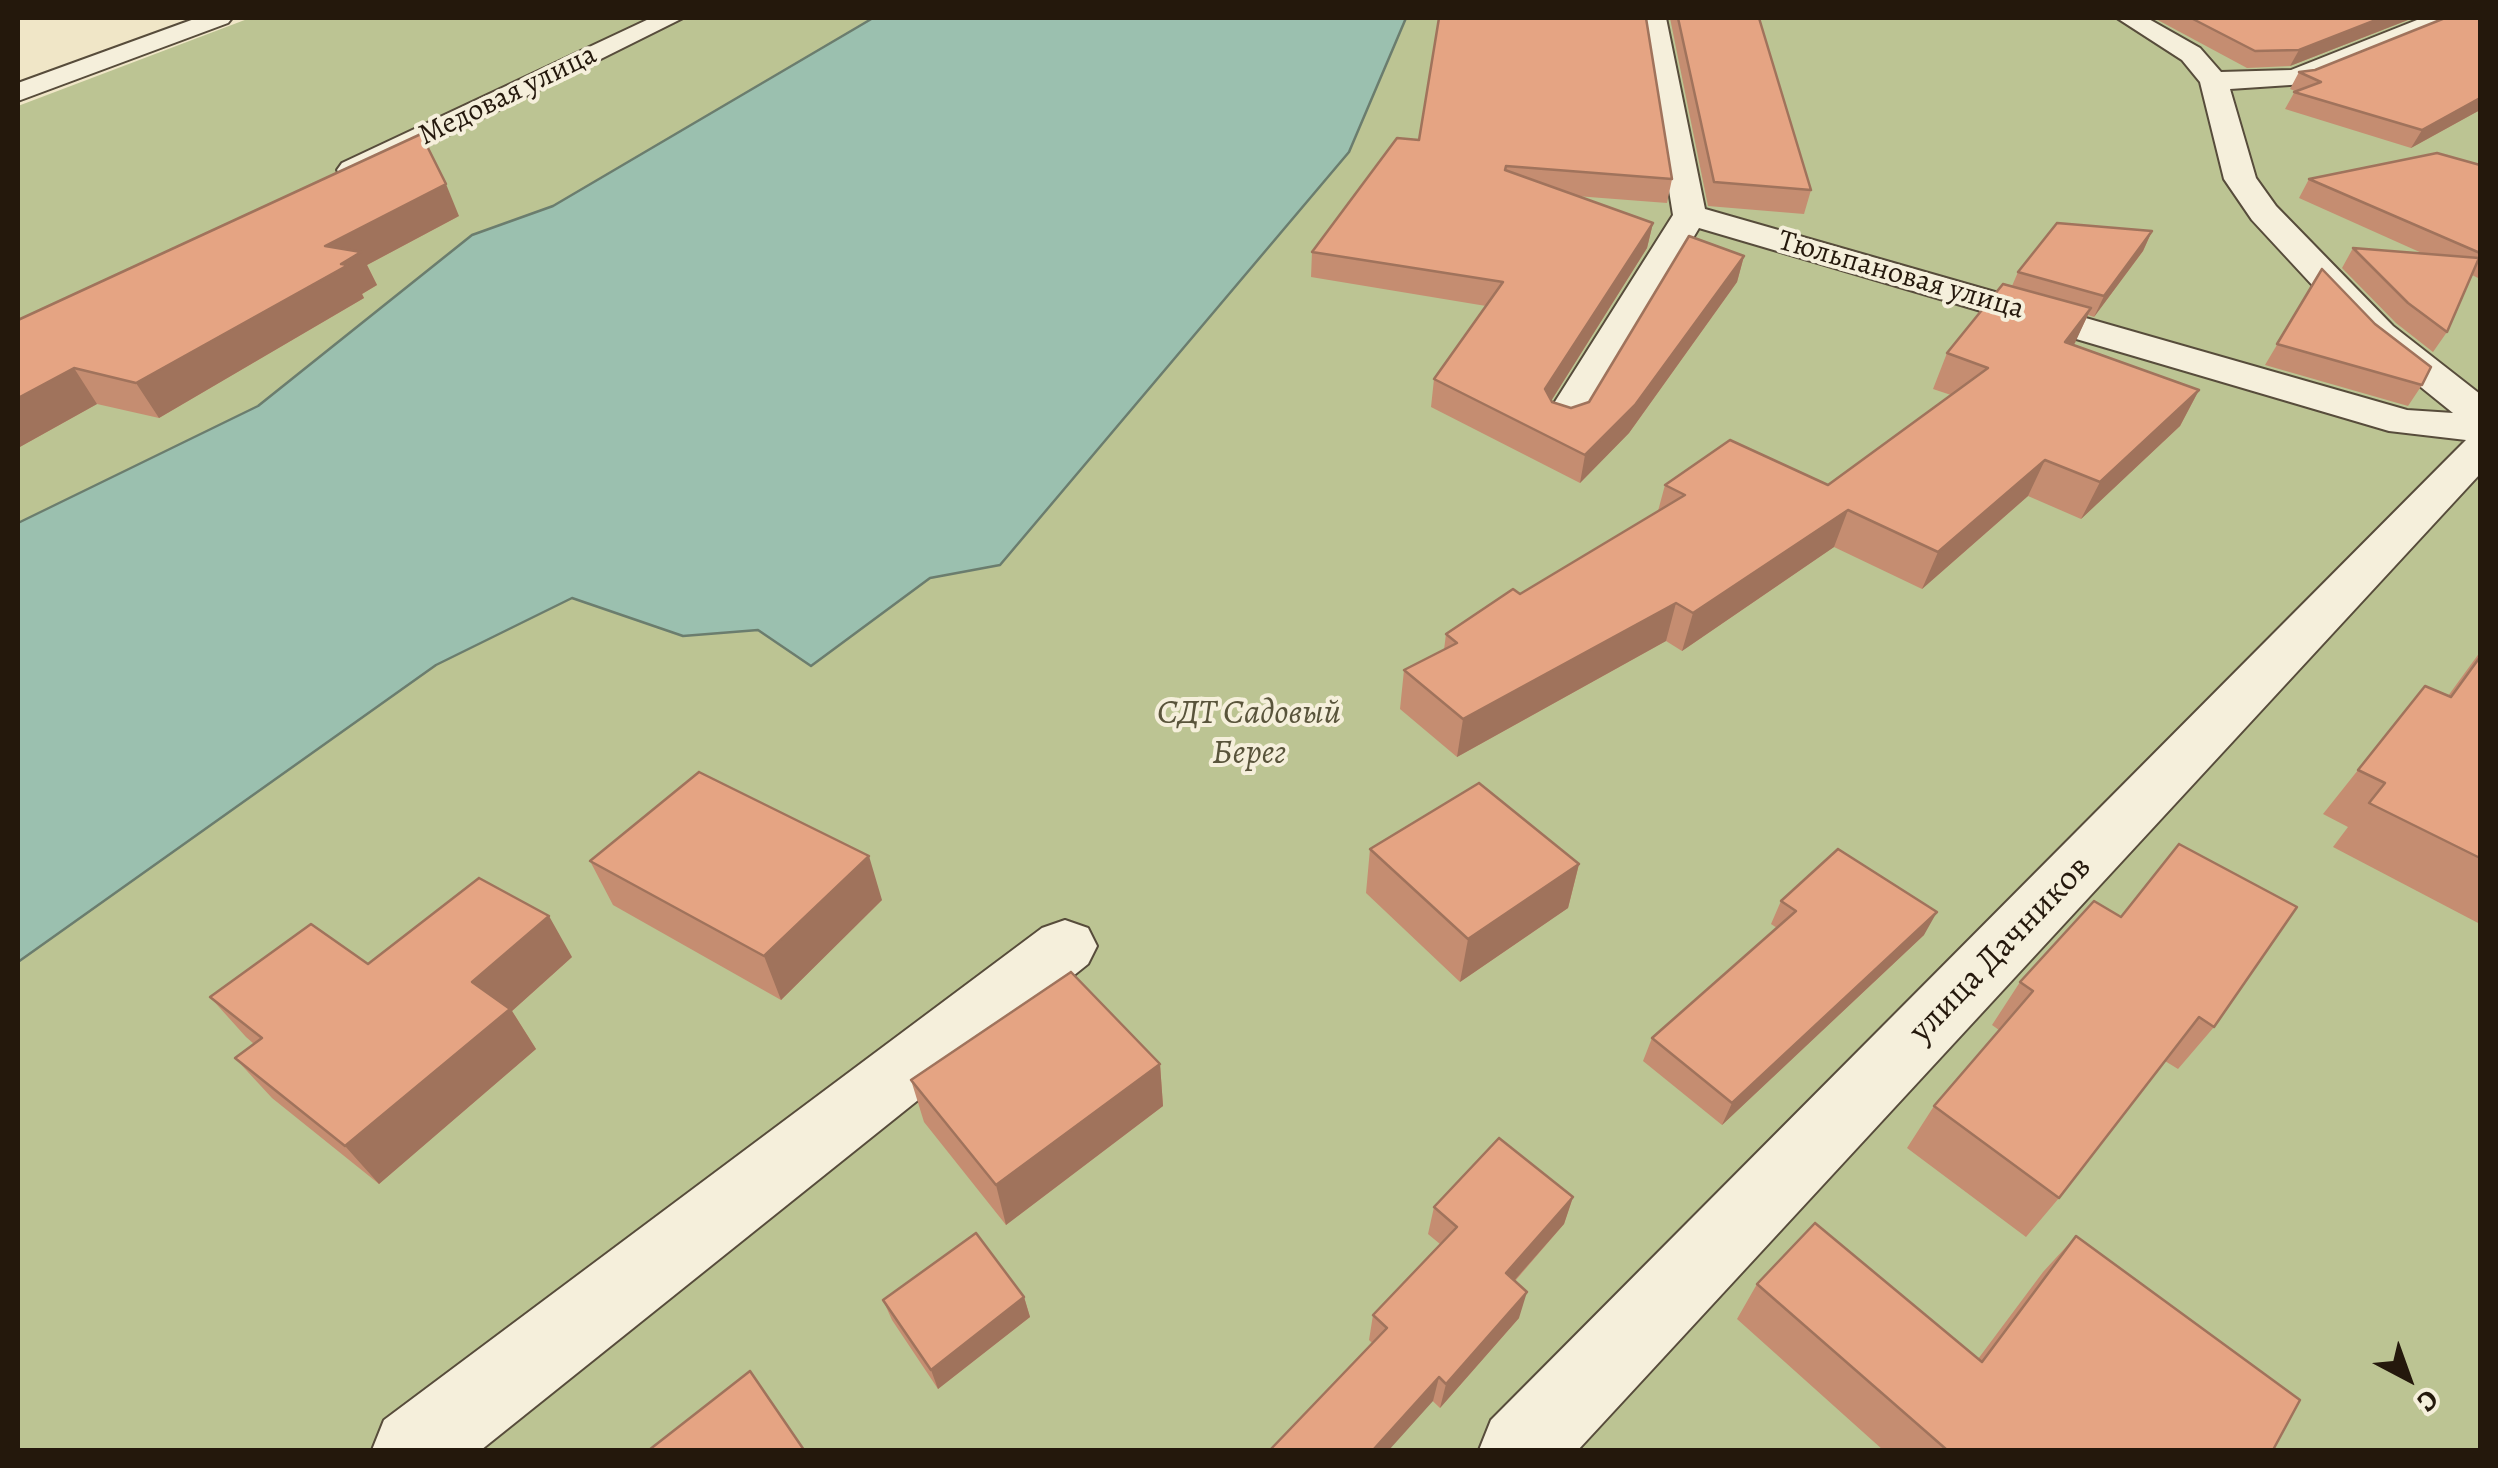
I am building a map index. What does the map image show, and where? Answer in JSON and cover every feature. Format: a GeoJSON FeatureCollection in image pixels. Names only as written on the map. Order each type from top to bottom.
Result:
{"type":"FeatureCollection","features":[{"type":"Feature","properties":{"kind":"street"},"geometry":{"type":"LineString","coordinates":[[18,92],[220,18]]}},
{"type":"Feature","properties":{"kind":"street","name":"Медовая улица"},"geometry":{"type":"LineString","coordinates":[[319,186],[670,18]]}},
{"type":"Feature","properties":{"kind":"street"},"geometry":{"type":"LineString","coordinates":[[1565,419],[1690,215],[1653,18]]}},
{"type":"Feature","properties":{"kind":"street"},"geometry":{"type":"LineString","coordinates":[[2130,18],[2191,54],[2214,80],[2240,179],[2264,212],[2379,334],[2480,414]]}},
{"type":"Feature","properties":{"kind":"street"},"geometry":{"type":"LineString","coordinates":[[2214,80],[2295,78],[2443,18]]}},
{"type":"Feature","properties":{"kind":"street","name":"Тюльпановая улица"},"geometry":{"type":"LineString","coordinates":[[1690,215],[2404,422],[2480,428]]}},
{"type":"Feature","properties":{"kind":"street","name":"улица Дачников"},"geometry":{"type":"LineString","coordinates":[[1521,1450],[2480,449]]}},
{"type":"Feature","properties":{"kind":"street"},"geometry":{"type":"LineString","coordinates":[[414,1450],[1065,946]]}},
{"type":"Feature","properties":{"kind":"green space","name":"СДТ Садовый Берег"},"geometry":{"type":"Polygon","coordinates":[[[250,18],[2480,18],[2480,1450],[18,1450],[18,106],[250,18]]]}},
{"type":"Feature","properties":{"kind":"shaded area"},"geometry":{"type":"Polygon","coordinates":[[[873,18],[1406,18],[1349,152],[1000,565],[930,578],[811,666],[758,630],[683,636],[572,598],[436,665],[18,962],[18,523],[258,406],[472,235],[553,206],[873,18]]]}},
{"type":"Feature","properties":{"kind":"building"},"geometry":{"type":"Polygon","coordinates":[[[1439,18],[1646,18],[1672,179],[1506,166],[1505,170],[1653,223],[1545,389],[1552,402],[1571,408],[1589,402],[1689,236],[1744,256],[1635,405],[1585,455],[1434,379],[1503,282],[1312,252],[1397,138],[1419,140],[1439,18]]]}},
{"type":"Feature","properties":{"kind":"building"},"geometry":{"type":"Polygon","coordinates":[[[1678,18],[1759,18],[1811,190],[1714,182],[1678,18]]]}},
{"type":"Feature","properties":{"kind":"building"},"geometry":{"type":"Polygon","coordinates":[[[2191,18],[2381,18],[2299,50],[2255,51],[2191,18]]]}},
{"type":"Feature","properties":{"kind":"building"},"geometry":{"type":"Polygon","coordinates":[[[2445,18],[2480,18],[2480,98],[2422,130],[2294,92],[2321,82],[2299,72],[2315,70],[2445,18]]]}},
{"type":"Feature","properties":{"kind":"building"},"geometry":{"type":"Polygon","coordinates":[[[421,134],[446,184],[325,246],[361,252],[341,264],[348,265],[136,383],[74,368],[18,398],[18,320],[421,134]]]}},
{"type":"Feature","properties":{"kind":"building"},"geometry":{"type":"Polygon","coordinates":[[[2437,153],[2480,165],[2480,253],[2309,179],[2437,153]]]}},
{"type":"Feature","properties":{"kind":"building"},"geometry":{"type":"Polygon","coordinates":[[[2057,223],[2152,231],[2104,296],[2018,272],[2057,223]]]}},
{"type":"Feature","properties":{"kind":"building"},"geometry":{"type":"Polygon","coordinates":[[[2353,248],[2479,258],[2447,332],[2408,303],[2353,248]]]}},
{"type":"Feature","properties":{"kind":"building"},"geometry":{"type":"Polygon","coordinates":[[[2322,269],[2375,324],[2431,367],[2422,385],[2277,344],[2322,269]]]}},
{"type":"Feature","properties":{"kind":"building"},"geometry":{"type":"Polygon","coordinates":[[[2003,284],[2091,308],[2065,342],[2199,390],[2100,482],[2045,460],[1938,552],[1848,510],[1693,613],[1676,603],[1463,719],[1404,670],[1457,643],[1446,634],[1513,589],[1520,594],[1685,495],[1665,485],[1730,440],[1828,485],[1988,368],[1947,353],[2003,284]]]}},
{"type":"Feature","properties":{"kind":"building"},"geometry":{"type":"Polygon","coordinates":[[[2480,657],[2480,858],[2369,803],[2385,783],[2358,770],[2425,686],[2451,697],[2480,657]]]}},
{"type":"Feature","properties":{"kind":"building"},"geometry":{"type":"Polygon","coordinates":[[[699,772],[869,856],[764,956],[590,861],[699,772]]]}},
{"type":"Feature","properties":{"kind":"building"},"geometry":{"type":"Polygon","coordinates":[[[1479,783],[1579,864],[1468,939],[1370,849],[1479,783]]]}},
{"type":"Feature","properties":{"kind":"building"},"geometry":{"type":"Polygon","coordinates":[[[2179,844],[2297,907],[2214,1027],[2199,1017],[2059,1198],[1934,1106],[2033,991],[2020,982],[2094,901],[2121,917],[2179,844]]]}},
{"type":"Feature","properties":{"kind":"building"},"geometry":{"type":"Polygon","coordinates":[[[1838,849],[1937,912],[1732,1103],[1652,1038],[1796,911],[1781,901],[1838,849]]]}},
{"type":"Feature","properties":{"kind":"building"},"geometry":{"type":"Polygon","coordinates":[[[479,878],[549,916],[472,982],[510,1009],[345,1146],[235,1058],[262,1038],[210,997],[311,924],[368,964],[479,878]]]}},
{"type":"Feature","properties":{"kind":"building"},"geometry":{"type":"Polygon","coordinates":[[[1071,972],[1160,1064],[996,1185],[911,1080],[1071,972]]]}},
{"type":"Feature","properties":{"kind":"building"},"geometry":{"type":"Polygon","coordinates":[[[1499,1138],[1573,1197],[1506,1273],[1527,1292],[1446,1384],[1439,1377],[1373,1450],[1270,1450],[1387,1328],[1373,1315],[1457,1227],[1434,1207],[1499,1138]]]}},
{"type":"Feature","properties":{"kind":"building"},"geometry":{"type":"Polygon","coordinates":[[[1815,1223],[1982,1362],[2076,1236],[2300,1400],[2273,1450],[1947,1450],[1757,1284],[1815,1223]]]}},
{"type":"Feature","properties":{"kind":"building"},"geometry":{"type":"Polygon","coordinates":[[[976,1233],[1024,1297],[931,1370],[883,1300],[976,1233]]]}},
{"type":"Feature","properties":{"kind":"building"},"geometry":{"type":"Polygon","coordinates":[[[750,1371],[804,1450],[649,1450],[750,1371]]]}}]}
